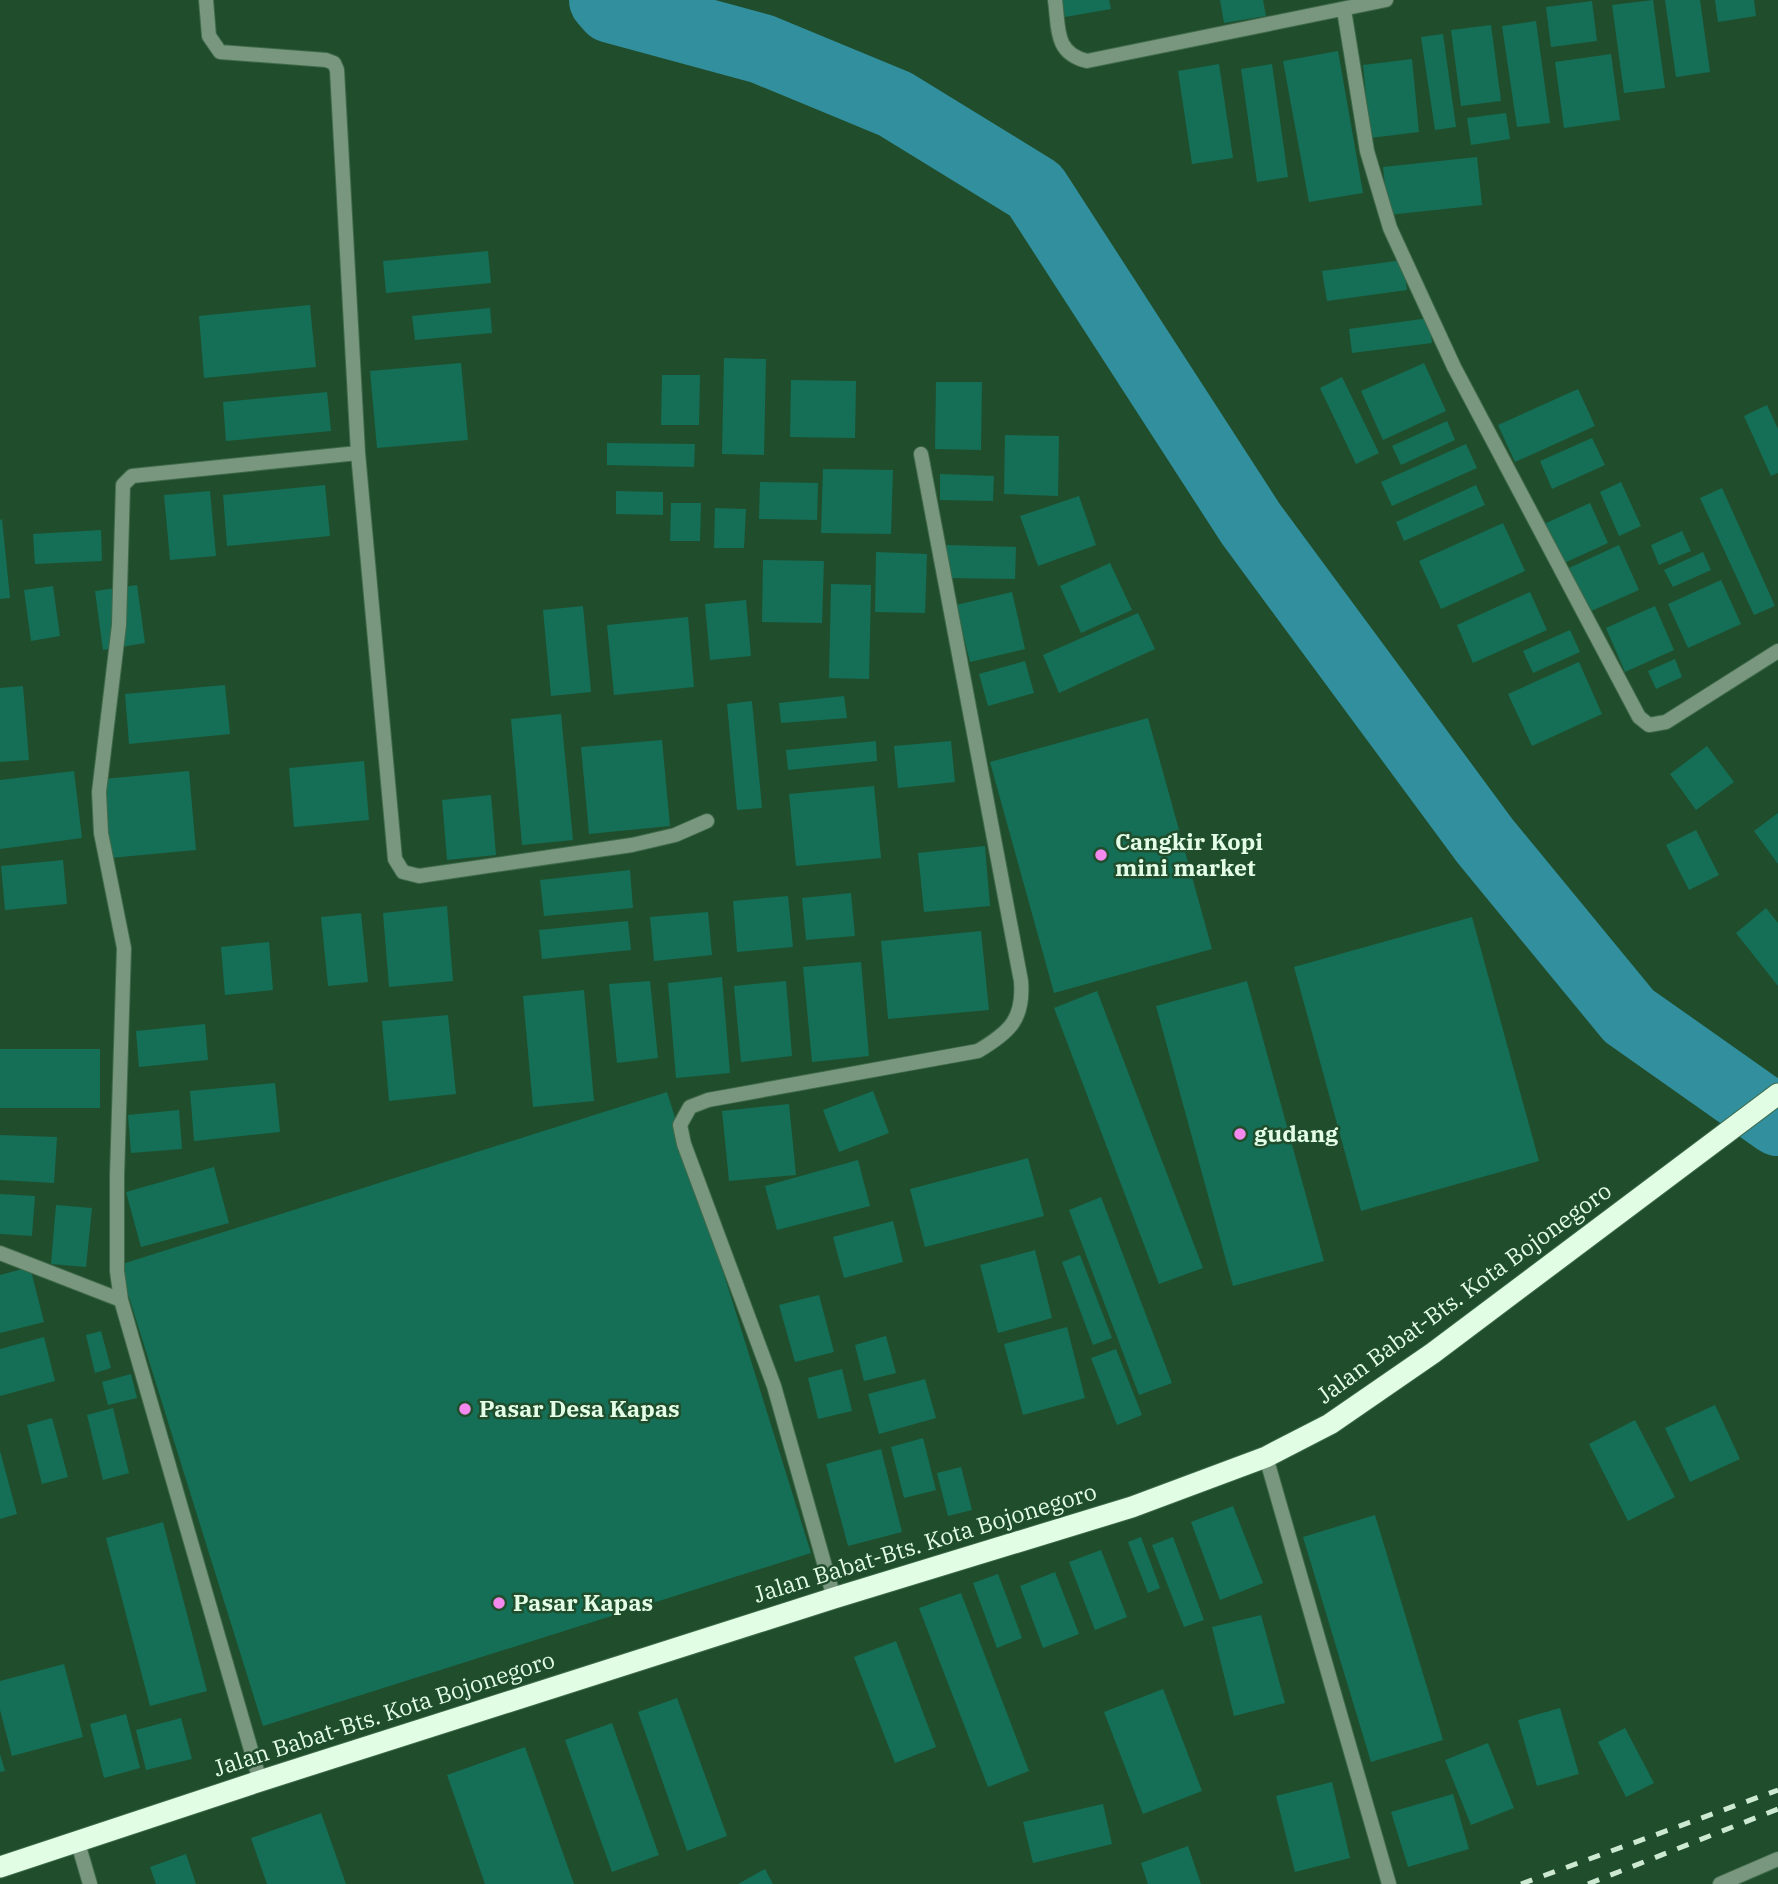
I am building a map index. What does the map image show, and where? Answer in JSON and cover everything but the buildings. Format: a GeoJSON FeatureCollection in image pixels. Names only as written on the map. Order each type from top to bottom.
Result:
{"type":"FeatureCollection","features":[{"type":"Feature","properties":{"kind":"highway","name":"Jalan Babat-Bts. Kota Bojonegoro"},"geometry":{"type":"LineString","coordinates":[[0,1867],[834,1598],[1132,1507],[1266,1457],[1330,1424],[1433,1353],[1778,1094]]}},
{"type":"Feature","properties":{"kind":"street"},"geometry":{"type":"LineString","coordinates":[[206,0],[209,36],[218,51],[326,61],[334,63],[337,70],[358,453],[395,859],[403,872],[419,876],[632,845],[675,835],[708,821]]}},
{"type":"Feature","properties":{"kind":"street"},"geometry":{"type":"LineString","coordinates":[[1055,0],[1061,44],[1071,57],[1087,61],[1386,0]]}},
{"type":"Feature","properties":{"kind":"street"},"geometry":{"type":"LineString","coordinates":[[1344,10],[1367,151],[1390,228],[1454,367],[1639,717],[1649,725],[1666,722],[1778,651]]}},
{"type":"Feature","properties":{"kind":"street"},"geometry":{"type":"LineString","coordinates":[[260,1781],[121,1300],[117,1271],[117,1176],[124,948],[101,833],[99,792],[119,625],[123,485],[132,476],[358,453]]}},
{"type":"Feature","properties":{"kind":"street"},"geometry":{"type":"LineString","coordinates":[[834,1598],[774,1386],[684,1144],[680,1125],[690,1107],[708,1100],[978,1051],[999,1039],[1013,1024],[1023,1005],[921,454]]}},
{"type":"Feature","properties":{"kind":"street"},"geometry":{"type":"LineString","coordinates":[[0,1253],[121,1300]]}},
{"type":"Feature","properties":{"kind":"street"},"geometry":{"type":"LineString","coordinates":[[1266,1457],[1389,1884]]}},
{"type":"Feature","properties":{"kind":"street"},"geometry":{"type":"LineString","coordinates":[[78,1843],[90,1884]]}},
{"type":"Feature","properties":{"kind":"street"},"geometry":{"type":"LineString","coordinates":[[1720,1884],[1778,1859]]}},
{"type":"Feature","properties":{"kind":"waterway"},"geometry":{"type":"LineString","coordinates":[[604,0],[611,8],[762,49],[895,104],[1035,190],[1251,524],[1485,841],[1629,1016],[1778,1121]]}},
{"type":"Feature","properties":{"kind":"railway"},"geometry":{"type":"LineString","coordinates":[[1521,1884],[1778,1790]]}},
{"type":"Feature","properties":{"kind":"railway"},"geometry":{"type":"LineString","coordinates":[[1588,1884],[1778,1809]]}},
{"type":"Feature","properties":{"kind":"place","name":"Cangkir Kopi mini market"},"geometry":{"type":"Point","coordinates":[1101,855]}},
{"type":"Feature","properties":{"kind":"place","name":"gudang"},"geometry":{"type":"Point","coordinates":[1240,1134]}},
{"type":"Feature","properties":{"kind":"place","name":"Pasar Desa Kapas"},"geometry":{"type":"Point","coordinates":[465,1409]}},
{"type":"Feature","properties":{"kind":"place","name":"Pasar Kapas"},"geometry":{"type":"Point","coordinates":[499,1603]}}]}
